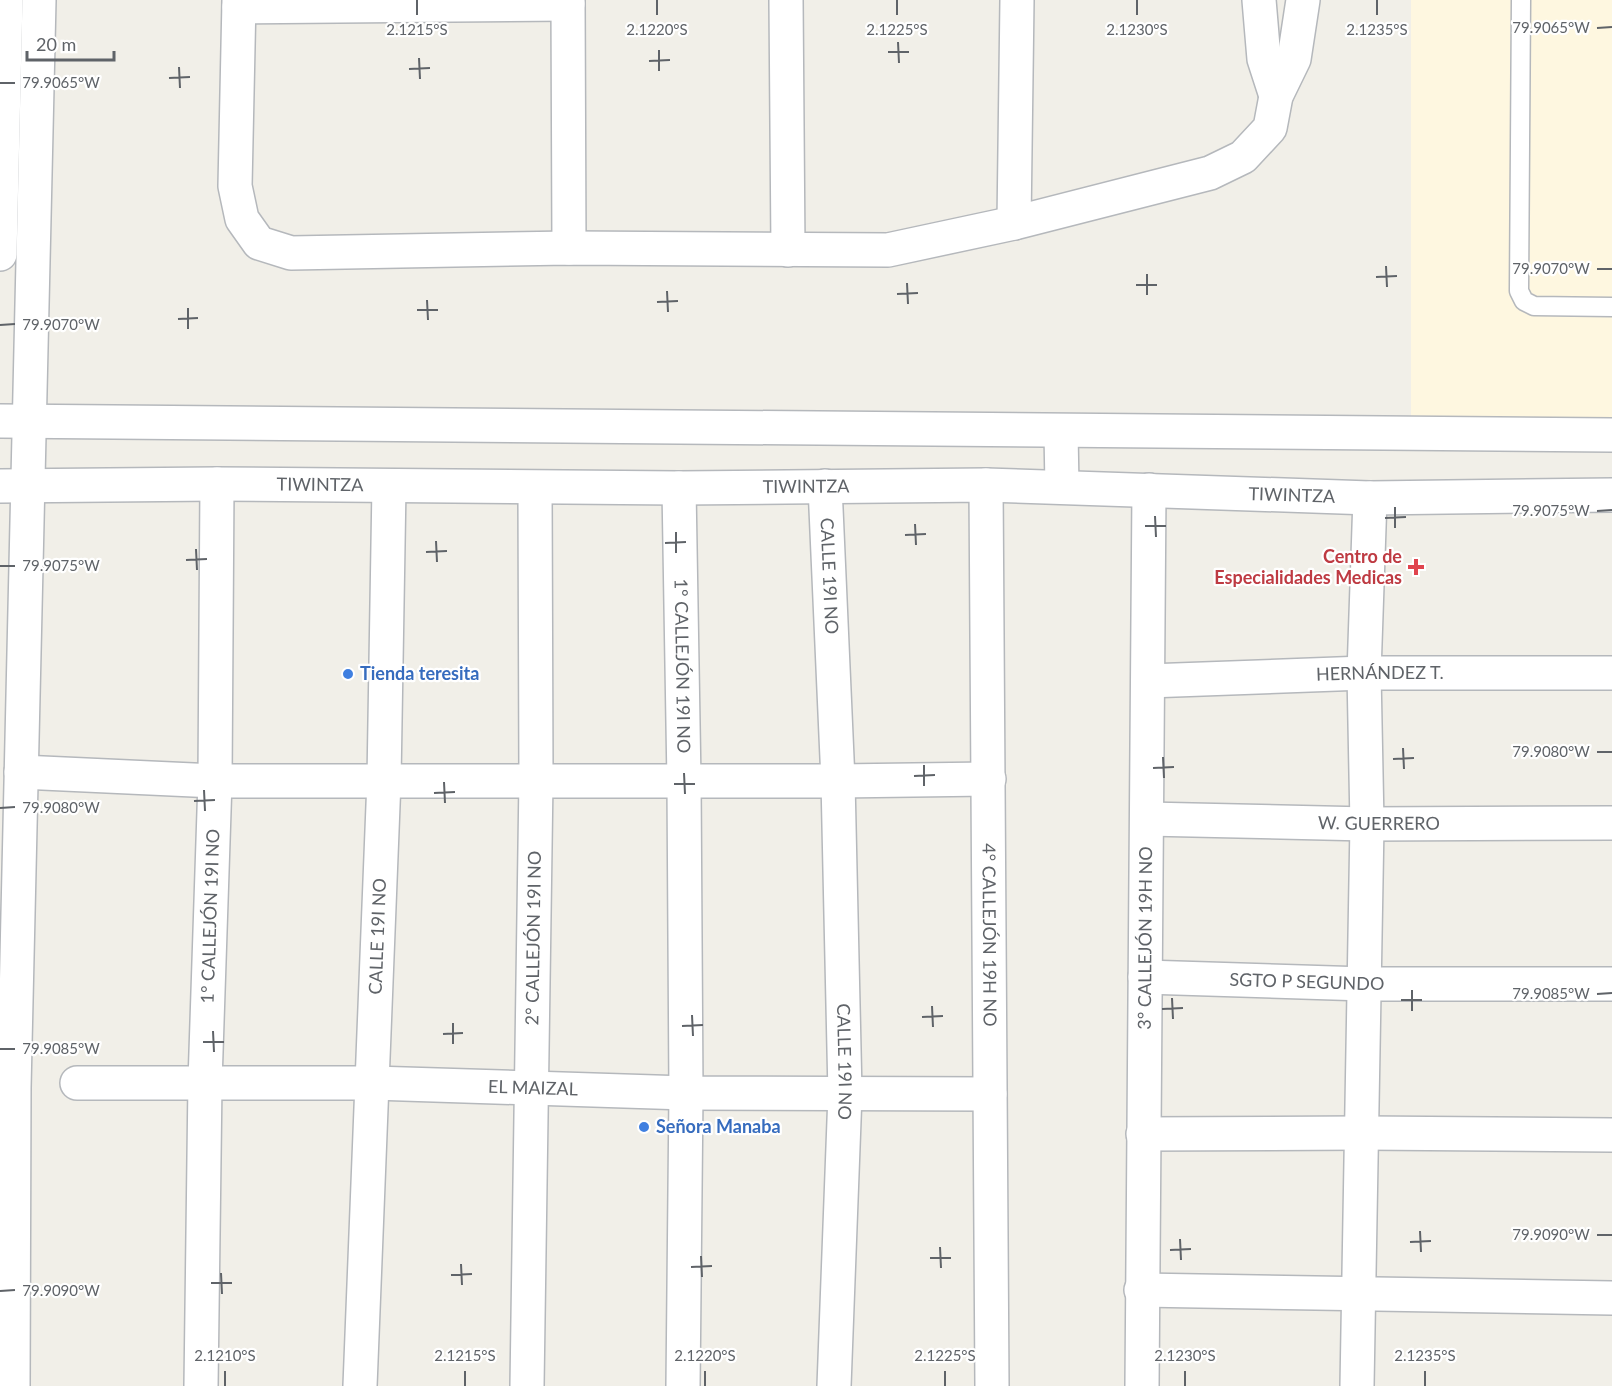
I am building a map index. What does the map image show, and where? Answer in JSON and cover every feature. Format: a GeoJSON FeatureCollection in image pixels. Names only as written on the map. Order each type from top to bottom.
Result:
{"type":"FeatureCollection","features":[{"type":"Feature","properties":{"kind":"street"},"geometry":{"type":"LineString","coordinates":[[0,254],[6,0]]}},
{"type":"Feature","properties":{"kind":"street"},"geometry":{"type":"LineString","coordinates":[[13,1386],[14,1088],[21,772],[14,486],[15,421],[39,0]]}},
{"type":"Feature","properties":{"kind":"street"},"geometry":{"type":"LineString","coordinates":[[786,0],[788,250]]}},
{"type":"Feature","properties":{"kind":"street"},"geometry":{"type":"LineString","coordinates":[[1014,223],[1017,0]]}},
{"type":"Feature","properties":{"kind":"street"},"geometry":{"type":"LineString","coordinates":[[1259,0],[1264,59],[1276,96]]}},
{"type":"Feature","properties":{"kind":"street"},"geometry":{"type":"LineString","coordinates":[[569,248],[568,2],[239,3],[235,186],[242,219],[259,243],[291,253],[569,248],[888,250],[1014,223],[1210,172],[1243,157],[1270,128],[1276,96],[1294,58],[1303,0]]}},
{"type":"Feature","properties":{"kind":"street"},"geometry":{"type":"LineString","coordinates":[[15,421],[1061,432],[1612,435]]}},
{"type":"Feature","properties":{"kind":"street"},"geometry":{"type":"LineString","coordinates":[[1061,432],[1062,487]]}},
{"type":"Feature","properties":{"kind":"street","name":"TIWINTZA"},"geometry":{"type":"LineString","coordinates":[[14,486],[217,484],[679,488],[986,485],[1370,498],[1612,495]]}},
{"type":"Feature","properties":{"kind":"street","name":"1° CALLEJÓN 19I NO"},"geometry":{"type":"LineString","coordinates":[[201,1386],[205,1082],[215,781],[217,484]]}},
{"type":"Feature","properties":{"kind":"street","name":"4° CALLEJÓN 19H NO"},"geometry":{"type":"LineString","coordinates":[[986,485],[992,1386]]}},
{"type":"Feature","properties":{"kind":"street","name":"CALLE 19I NO"},"geometry":{"type":"LineString","coordinates":[[360,1386],[384,780],[389,486]]}},
{"type":"Feature","properties":{"kind":"street","name":"CALLE 19I NO"},"geometry":{"type":"LineString","coordinates":[[825,486],[838,782],[845,1094],[834,1386]]}},
{"type":"Feature","properties":{"kind":"street","name":"2° CALLEJÓN 19I NO"},"geometry":{"type":"LineString","coordinates":[[527,1386],[536,780],[535,488]]}},
{"type":"Feature","properties":{"kind":"street","name":"1° CALLEJÓN 19I NO"},"geometry":{"type":"LineString","coordinates":[[679,488],[686,1093],[683,1386]]}},
{"type":"Feature","properties":{"kind":"street","name":"3° CALLEJÓN 19H NO"},"geometry":{"type":"LineString","coordinates":[[1142,1386],[1149,490]]}},
{"type":"Feature","properties":{"kind":"street"},"geometry":{"type":"LineString","coordinates":[[1357,1386],[1367,824],[1364,673],[1370,498]]}},
{"type":"Feature","properties":{"kind":"street","name":"HERNÁNDEZ T."},"geometry":{"type":"LineString","coordinates":[[1148,681],[1364,673],[1612,673]]}},
{"type":"Feature","properties":{"kind":"street"},"geometry":{"type":"LineString","coordinates":[[21,772],[215,781],[838,782],[989,779]]}},
{"type":"Feature","properties":{"kind":"street","name":"W. GUERRERO"},"geometry":{"type":"LineString","coordinates":[[1147,819],[1367,824],[1612,823]]}},
{"type":"Feature","properties":{"kind":"street","name":"SGTO P SEGUNDO"},"geometry":{"type":"LineString","coordinates":[[1145,977],[1365,984],[1612,984]]}},
{"type":"Feature","properties":{"kind":"street","name":"EL MAIZAL"},"geometry":{"type":"LineString","coordinates":[[77,1083],[373,1083],[686,1093],[990,1094]]}},
{"type":"Feature","properties":{"kind":"street"},"geometry":{"type":"LineString","coordinates":[[1143,1134],[1612,1135]]}},
{"type":"Feature","properties":{"kind":"street"},"geometry":{"type":"LineString","coordinates":[[1141,1290],[1612,1298]]}},
{"type":"Feature","properties":{"kind":"lane"},"geometry":{"type":"LineString","coordinates":[[1521,0],[1519,291],[1524,301],[1534,306],[1612,307]]}},
{"type":"Feature","properties":{"kind":"shaded area"},"geometry":{"type":"Polygon","coordinates":[[[1411,0],[1612,0],[1612,433],[1411,430],[1411,0]]]}},
{"type":"Feature","properties":{"kind":"place","name":"Centro de Especialidades Medicas"},"geometry":{"type":"Point","coordinates":[1416,567]}},
{"type":"Feature","properties":{"kind":"place","name":"Tienda teresita"},"geometry":{"type":"Point","coordinates":[348,674]}},
{"type":"Feature","properties":{"kind":"place","name":"Señora Manaba"},"geometry":{"type":"Point","coordinates":[644,1127]}}]}
